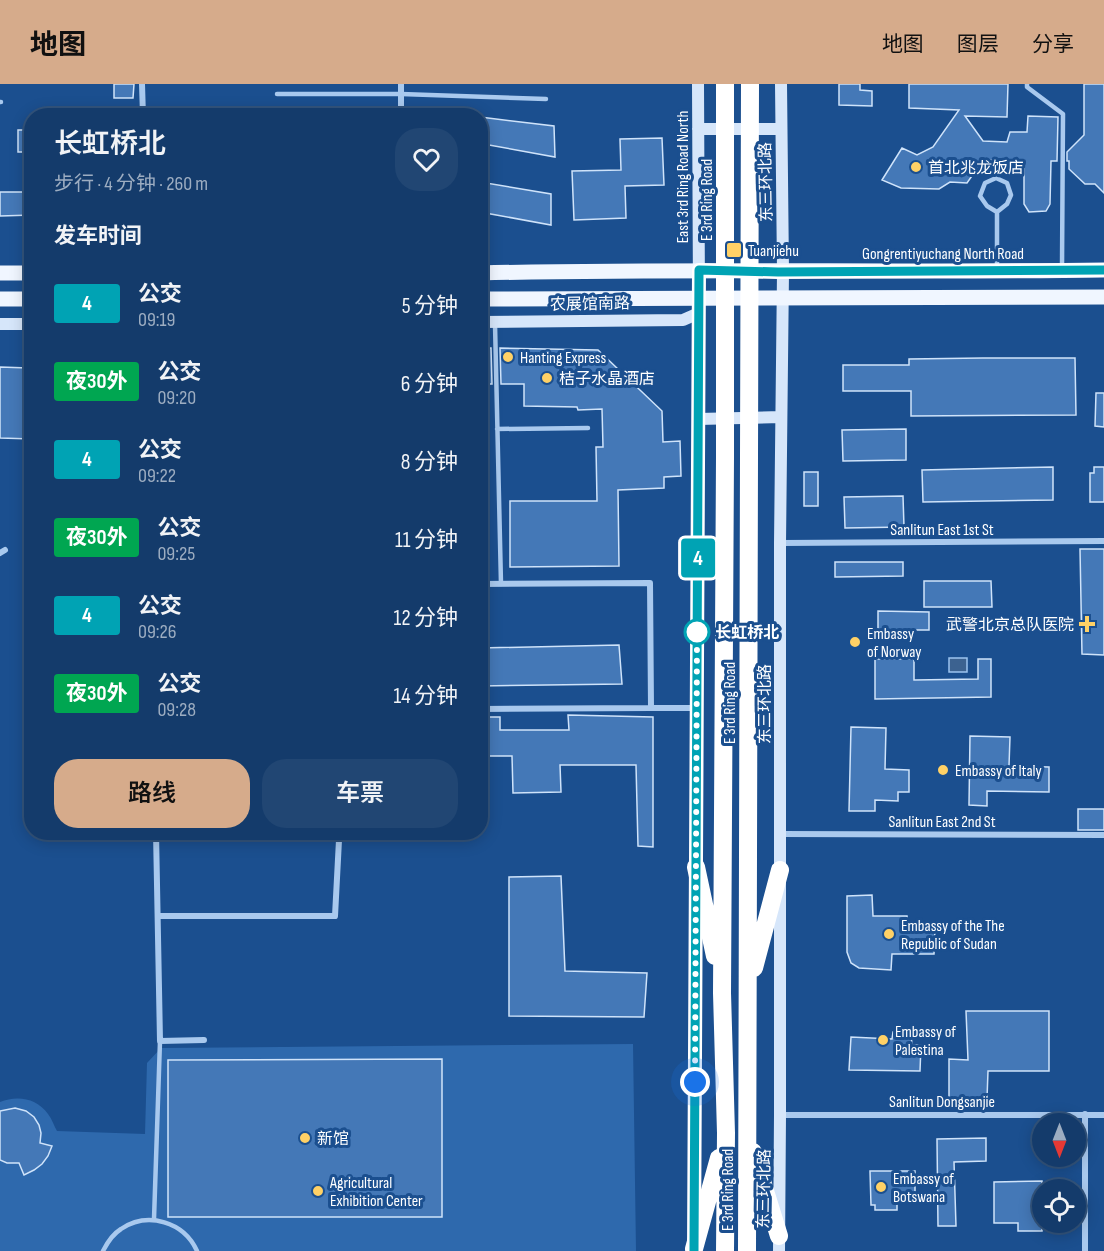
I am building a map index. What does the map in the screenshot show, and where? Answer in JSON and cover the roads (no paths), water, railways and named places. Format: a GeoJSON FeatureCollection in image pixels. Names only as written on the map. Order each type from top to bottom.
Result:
{"type":"FeatureCollection","features":[{"type":"Feature","properties":{"kind":"highway","name":"E 3rd Ring Road"},"geometry":{"type":"LineString","coordinates":[[725,84],[722,993],[726,1134],[725,1251]]}},
{"type":"Feature","properties":{"kind":"highway","name":"E 3rd Ring Road"},"geometry":{"type":"LineString","coordinates":[[747,1251],[750,84]]}},
{"type":"Feature","properties":{"kind":"highway"},"geometry":{"type":"LineString","coordinates":[[696,867],[722,993]]}},
{"type":"Feature","properties":{"kind":"highway"},"geometry":{"type":"LineString","coordinates":[[747,993],[780,870]]}},
{"type":"Feature","properties":{"kind":"highway"},"geometry":{"type":"LineString","coordinates":[[694,1250],[726,1134]]}},
{"type":"Feature","properties":{"kind":"highway"},"geometry":{"type":"LineString","coordinates":[[747,1134],[779,1244]]}},
{"type":"Feature","properties":{"kind":"main road","name":"农展馆南路"},"geometry":{"type":"LineString","coordinates":[[488,273],[699,270],[783,272]]}},
{"type":"Feature","properties":{"kind":"main road","name":"Gongrentiyuchang North Road"},"geometry":{"type":"LineString","coordinates":[[783,272],[1104,270]]}},
{"type":"Feature","properties":{"kind":"main road"},"geometry":{"type":"LineString","coordinates":[[0,273],[24,273]]}},
{"type":"Feature","properties":{"kind":"main road"},"geometry":{"type":"LineString","coordinates":[[699,306],[783,298],[1104,297]]}},
{"type":"Feature","properties":{"kind":"main road"},"geometry":{"type":"LineString","coordinates":[[0,299],[24,299]]}},
{"type":"Feature","properties":{"kind":"main road","name":"农展馆南路"},"geometry":{"type":"LineString","coordinates":[[488,299],[699,306]]}},
{"type":"Feature","properties":{"kind":"street"},"geometry":{"type":"LineString","coordinates":[[142,84],[143,108]]}},
{"type":"Feature","properties":{"kind":"street"},"geometry":{"type":"LineString","coordinates":[[401,84],[401,108]]}},
{"type":"Feature","properties":{"kind":"street","name":"East 3rd Ring Road North"},"geometry":{"type":"LineString","coordinates":[[698,84],[699,306]]}},
{"type":"Feature","properties":{"kind":"street","name":"东三环北路"},"geometry":{"type":"LineString","coordinates":[[779,1244],[780,543],[783,298],[781,84]]}},
{"type":"Feature","properties":{"kind":"street"},"geometry":{"type":"LineString","coordinates":[[698,129],[781,129]]}},
{"type":"Feature","properties":{"kind":"street"},"geometry":{"type":"LineString","coordinates":[[694,1250],[699,306]]}},
{"type":"Feature","properties":{"kind":"street","name":"农展馆南路"},"geometry":{"type":"LineString","coordinates":[[488,321],[683,320],[699,306]]}},
{"type":"Feature","properties":{"kind":"street"},"geometry":{"type":"LineString","coordinates":[[0,324],[24,324]]}},
{"type":"Feature","properties":{"kind":"street"},"geometry":{"type":"LineString","coordinates":[[698,419],[781,417]]}},
{"type":"Feature","properties":{"kind":"street","name":"Sanlitun East 1st St"},"geometry":{"type":"LineString","coordinates":[[780,543],[1104,541]]}},
{"type":"Feature","properties":{"kind":"street"},"geometry":{"type":"LineString","coordinates":[[488,584],[650,583],[651,708]]}},
{"type":"Feature","properties":{"kind":"street"},"geometry":{"type":"LineString","coordinates":[[488,709],[697,708]]}},
{"type":"Feature","properties":{"kind":"street","name":"Sanlitun East 2nd St"},"geometry":{"type":"LineString","coordinates":[[781,834],[1104,835]]}},
{"type":"Feature","properties":{"kind":"street"},"geometry":{"type":"LineString","coordinates":[[156,840],[160,1041],[204,1040]]}},
{"type":"Feature","properties":{"kind":"street"},"geometry":{"type":"LineString","coordinates":[[158,916],[335,916],[339,840]]}},
{"type":"Feature","properties":{"kind":"street","name":"Sanlitun Dongsanjie"},"geometry":{"type":"LineString","coordinates":[[780,1115],[1032,1114]]}},
{"type":"Feature","properties":{"kind":"street","name":"Sanlitun Dongsanjie"},"geometry":{"type":"LineString","coordinates":[[1086,1114],[1104,1115]]}},
{"type":"Feature","properties":{"kind":"street"},"geometry":{"type":"LineString","coordinates":[[1085,1167],[1085,1251]]}},
{"type":"Feature","properties":{"kind":"lane"},"geometry":{"type":"LineString","coordinates":[[1027,84],[1027,87],[1063,114],[1062,271]]}},
{"type":"Feature","properties":{"kind":"lane"},"geometry":{"type":"LineString","coordinates":[[277,94],[401,94],[546,99]]}},
{"type":"Feature","properties":{"kind":"lane"},"geometry":{"type":"LineString","coordinates":[[996,178],[1007,183],[1011,195],[1007,204],[997,212],[987,206],[980,196],[985,183],[996,178]]}},
{"type":"Feature","properties":{"kind":"lane"},"geometry":{"type":"LineString","coordinates":[[997,212],[997,271]]}},
{"type":"Feature","properties":{"kind":"lane"},"geometry":{"type":"LineString","coordinates":[[495,321],[501,584]]}},
{"type":"Feature","properties":{"kind":"lane"},"geometry":{"type":"LineString","coordinates":[[498,429],[588,428]]}},
{"type":"Feature","properties":{"kind":"lane"},"geometry":{"type":"LineString","coordinates":[[154,1220],[160,1041]]}},
{"type":"Feature","properties":{"kind":"lane"},"geometry":{"type":"LineString","coordinates":[[103,1251],[109,1240],[120,1229],[137,1221],[154,1220],[167,1222],[181,1229],[197,1251]]}},
{"type":"Feature","properties":{"kind":"place","name":"首北兆龙饭店"},"geometry":{"type":"Point","coordinates":[916,167]}},
{"type":"Feature","properties":{"kind":"place","name":"Tuanjiehu"},"geometry":{"type":"Point","coordinates":[734,250]}},
{"type":"Feature","properties":{"kind":"place","name":"Hanting Express"},"geometry":{"type":"Point","coordinates":[508,357]}},
{"type":"Feature","properties":{"kind":"place","name":"桔子水晶酒店"},"geometry":{"type":"Point","coordinates":[547,378]}},
{"type":"Feature","properties":{"kind":"place","name":"武警北京总队医院"},"geometry":{"type":"Point","coordinates":[1087,624]}},
{"type":"Feature","properties":{"kind":"place","name":"长虹桥北"},"geometry":{"type":"Point","coordinates":[697,632]}},
{"type":"Feature","properties":{"kind":"place","name":"Embassy of Norway"},"geometry":{"type":"Point","coordinates":[855,642]}},
{"type":"Feature","properties":{"kind":"place","name":"Embassy of Italy"},"geometry":{"type":"Point","coordinates":[943,770]}},
{"type":"Feature","properties":{"kind":"place","name":"Embassy of the The Republic of Sudan"},"geometry":{"type":"Point","coordinates":[889,934]}},
{"type":"Feature","properties":{"kind":"place","name":"Embassy of Palestina"},"geometry":{"type":"Point","coordinates":[883,1040]}},
{"type":"Feature","properties":{"kind":"place","name":"新馆"},"geometry":{"type":"Point","coordinates":[305,1138]}},
{"type":"Feature","properties":{"kind":"place","name":"Embassy of Botswana"},"geometry":{"type":"Point","coordinates":[881,1187]}},
{"type":"Feature","properties":{"kind":"place","name":"Agricultural Exhibition Center"},"geometry":{"type":"Point","coordinates":[318,1191]}}]}
